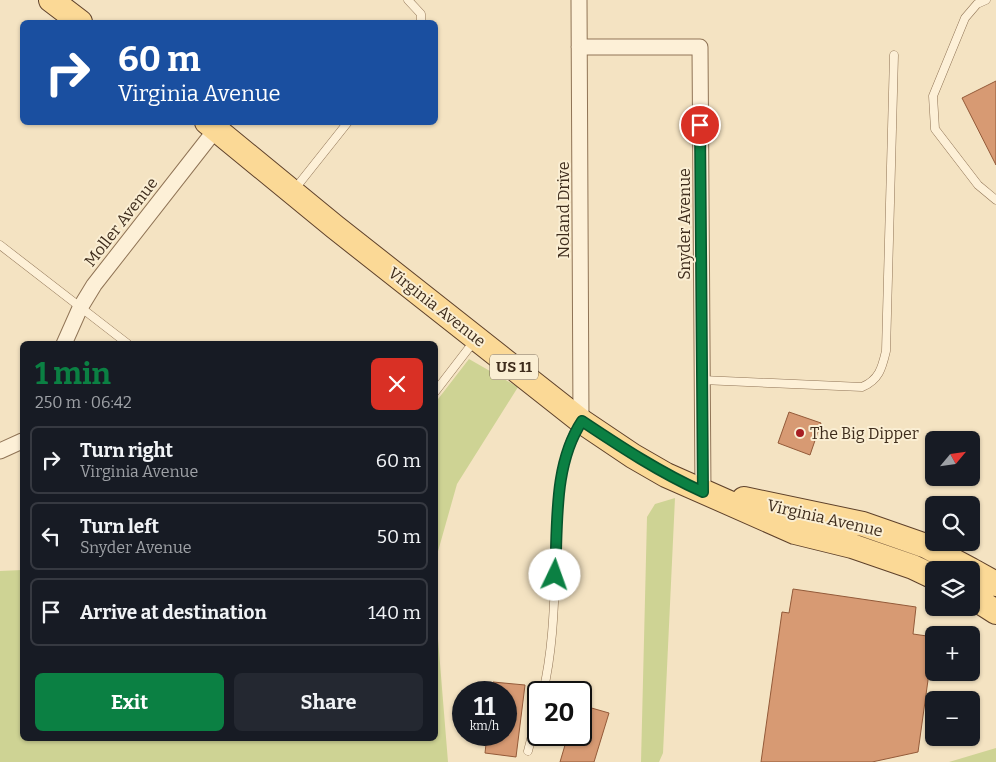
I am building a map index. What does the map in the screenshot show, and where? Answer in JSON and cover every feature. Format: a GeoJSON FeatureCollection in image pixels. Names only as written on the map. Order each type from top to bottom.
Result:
{"type":"FeatureCollection","features":[{"type":"Feature","properties":{"kind":"main road"},"geometry":{"type":"LineString","coordinates":[[51,0],[77,20]]}},
{"type":"Feature","properties":{"kind":"main road","name":"Virginia Avenue"},"geometry":{"type":"LineString","coordinates":[[212,126],[292,192],[582,421],[633,456],[666,475],[795,532],[852,546],[925,574]]}},
{"type":"Feature","properties":{"kind":"main road","name":"Virginia Avenue"},"geometry":{"type":"LineString","coordinates":[[703,492],[863,524],[926,546],[954,561]]}},
{"type":"Feature","properties":{"kind":"main road","name":"Virginia Avenue"},"geometry":{"type":"LineString","coordinates":[[980,575],[996,584]]}},
{"type":"Feature","properties":{"kind":"main road"},"geometry":{"type":"LineString","coordinates":[[980,602],[996,612]]}},
{"type":"Feature","properties":{"kind":"street","name":"Noland Drive"},"geometry":{"type":"LineString","coordinates":[[579,0],[582,421]]}},
{"type":"Feature","properties":{"kind":"street","name":"Snyder Avenue"},"geometry":{"type":"LineString","coordinates":[[579,47],[700,47],[703,492]]}},
{"type":"Feature","properties":{"kind":"street","name":"Moller Avenue"},"geometry":{"type":"LineString","coordinates":[[65,341],[80,308],[94,285],[212,126]]}},
{"type":"Feature","properties":{"kind":"street"},"geometry":{"type":"LineString","coordinates":[[0,450],[20,441]]}},
{"type":"Feature","properties":{"kind":"lane"},"geometry":{"type":"LineString","coordinates":[[408,0],[421,14],[422,20]]}},
{"type":"Feature","properties":{"kind":"lane"},"geometry":{"type":"LineString","coordinates":[[986,0],[977,4],[964,18],[933,96],[935,129],[978,185],[996,200]]}},
{"type":"Feature","properties":{"kind":"lane"},"geometry":{"type":"LineString","coordinates":[[702,380],[862,387],[873,383],[880,372],[886,351],[894,55]]}},
{"type":"Feature","properties":{"kind":"lane"},"geometry":{"type":"LineString","coordinates":[[292,192],[346,125]]}},
{"type":"Feature","properties":{"kind":"lane"},"geometry":{"type":"LineString","coordinates":[[0,246],[124,341]]}},
{"type":"Feature","properties":{"kind":"lane"},"geometry":{"type":"LineString","coordinates":[[438,388],[477,338]]}},
{"type":"Feature","properties":{"kind":"lane"},"geometry":{"type":"LineString","coordinates":[[545,681],[553,611],[563,465],[571,437],[582,421]]}},
{"type":"Feature","properties":{"kind":"lane"},"geometry":{"type":"LineString","coordinates":[[528,752],[530,746]]}},
{"type":"Feature","properties":{"kind":"green space"},"geometry":{"type":"Polygon","coordinates":[[[469,359],[518,387],[457,484],[438,551],[438,399],[469,359]]]}},
{"type":"Feature","properties":{"kind":"green space"},"geometry":{"type":"Polygon","coordinates":[[[675,498],[663,753],[659,762],[641,762],[647,517],[655,504],[675,498]]]}},
{"type":"Feature","properties":{"kind":"green space"},"geometry":{"type":"Polygon","coordinates":[[[20,570],[20,741],[438,741],[438,639],[448,762],[0,762],[0,571],[20,570]]]}},
{"type":"Feature","properties":{"kind":"green space"},"geometry":{"type":"Polygon","coordinates":[[[996,748],[996,762],[949,762],[996,748]]]}},
{"type":"Feature","properties":{"kind":"building"},"geometry":{"type":"Polygon","coordinates":[[[996,81],[996,165],[962,98],[996,81]]]}},
{"type":"Feature","properties":{"kind":"building","name":"The Big Dipper"},"geometry":{"type":"Polygon","coordinates":[[[789,412],[821,423],[810,455],[778,443],[789,412]]]}},
{"type":"Feature","properties":{"kind":"building"},"geometry":{"type":"Polygon","coordinates":[[[793,589],[916,607],[913,634],[925,636],[925,681],[928,681],[918,752],[872,762],[761,762],[782,612],[789,613],[793,589]]]}},
{"type":"Feature","properties":{"kind":"building"},"geometry":{"type":"Polygon","coordinates":[[[517,684],[525,685],[516,757],[485,753],[486,746],[517,746],[517,684]]]}},
{"type":"Feature","properties":{"kind":"building"},"geometry":{"type":"Polygon","coordinates":[[[592,708],[609,713],[594,762],[560,762],[565,746],[592,746],[592,708]]]}},
{"type":"Feature","properties":{"kind":"place","name":"The Big Dipper"},"geometry":{"type":"Point","coordinates":[800,433]}},
{"type":"Feature","properties":{"kind":"route"},"geometry":{"type":"LineString","coordinates":[[555,575],[563,465],[571,437],[582,421],[633,456],[666,475],[703,492],[700,125]]}}]}
